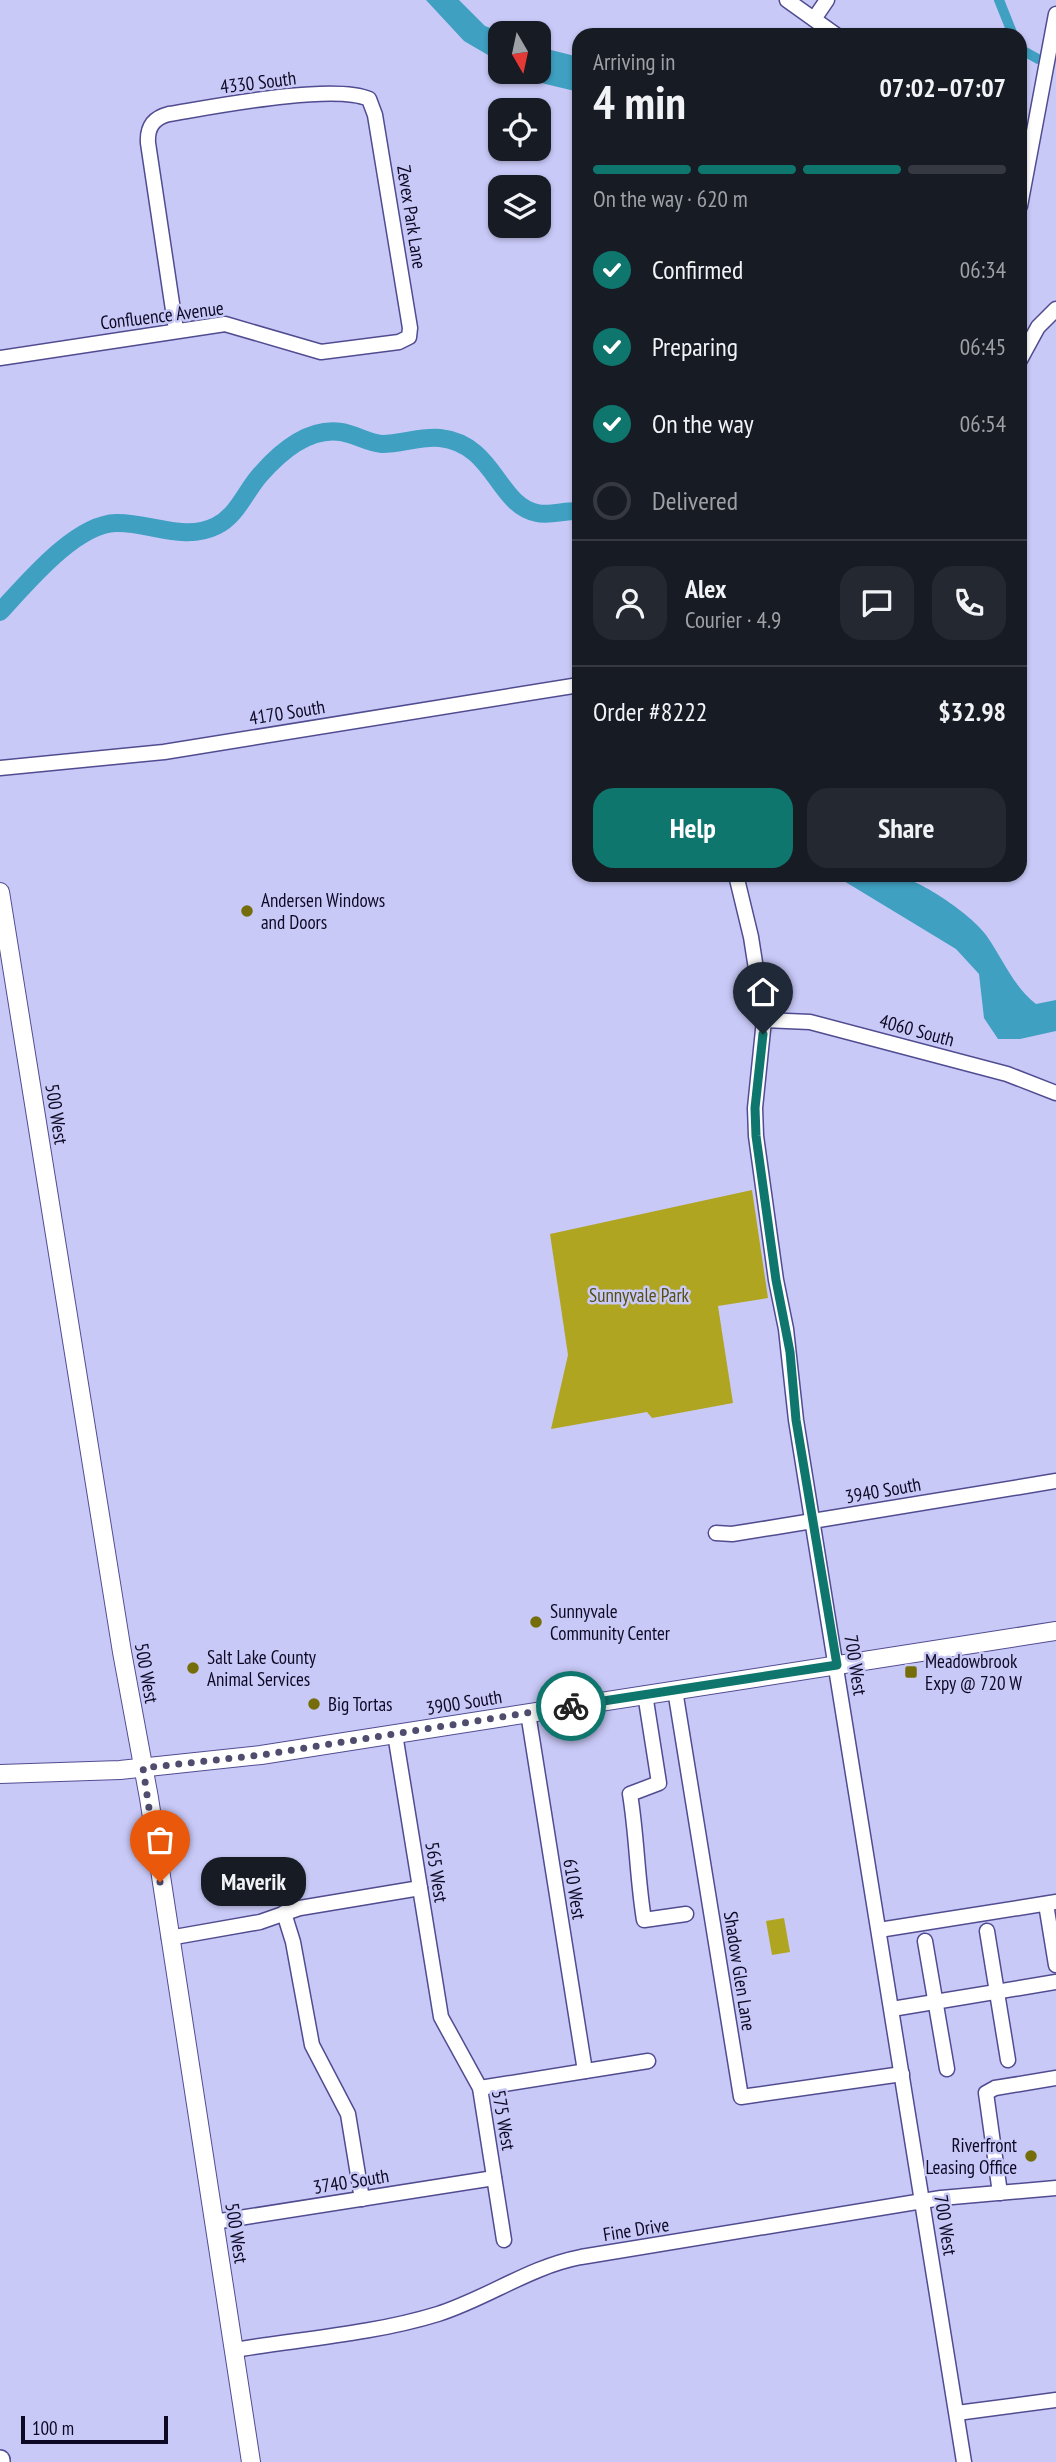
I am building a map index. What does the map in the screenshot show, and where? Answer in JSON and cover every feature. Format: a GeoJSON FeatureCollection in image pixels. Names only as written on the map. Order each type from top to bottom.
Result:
{"type":"FeatureCollection","features":[{"type":"Feature","properties":{"kind":"main road","name":"500 West"},"geometry":{"type":"LineString","coordinates":[[0,892],[143,1768],[251,2462]]}},
{"type":"Feature","properties":{"kind":"main road","name":"3900 South"},"geometry":{"type":"LineString","coordinates":[[0,1774],[143,1768],[250,1757],[1056,1631]]}},
{"type":"Feature","properties":{"kind":"street"},"geometry":{"type":"LineString","coordinates":[[787,0],[826,28]]}},
{"type":"Feature","properties":{"kind":"street"},"geometry":{"type":"LineString","coordinates":[[814,19],[827,0]]}},
{"type":"Feature","properties":{"kind":"street"},"geometry":{"type":"LineString","coordinates":[[1027,169],[1056,14]]}},
{"type":"Feature","properties":{"kind":"street","name":"4330 South"},"geometry":{"type":"LineString","coordinates":[[176,330],[148,143],[151,126],[158,117],[277,98],[358,96],[372,103]]}},
{"type":"Feature","properties":{"kind":"street","name":"Zevex Park Lane"},"geometry":{"type":"LineString","coordinates":[[372,103],[410,328],[409,337]]}},
{"type":"Feature","properties":{"kind":"street"},"geometry":{"type":"LineString","coordinates":[[1027,347],[1038,327],[1056,309]]}},
{"type":"Feature","properties":{"kind":"street","name":"Confluence Avenue"},"geometry":{"type":"LineString","coordinates":[[0,358],[176,330],[236,325],[321,352],[399,341],[409,337]]}},
{"type":"Feature","properties":{"kind":"street","name":"4170 South"},"geometry":{"type":"LineString","coordinates":[[0,768],[164,752],[572,686]]}},
{"type":"Feature","properties":{"kind":"street","name":"700 West"},"geometry":{"type":"LineString","coordinates":[[738,882],[751,937],[764,1020],[755,1108],[756,1136],[776,1280],[786,1329],[796,1420],[964,2462]]}},
{"type":"Feature","properties":{"kind":"street","name":"4060 South"},"geometry":{"type":"LineString","coordinates":[[764,1020],[810,1022],[1007,1074],[1056,1093]]}},
{"type":"Feature","properties":{"kind":"street","name":"3940 South"},"geometry":{"type":"LineString","coordinates":[[716,1533],[732,1534],[1056,1480]]}},
{"type":"Feature","properties":{"kind":"street","name":"Shadow Glen Lane"},"geometry":{"type":"LineString","coordinates":[[675,1690],[741,2097],[902,2074]]}},
{"type":"Feature","properties":{"kind":"street"},"geometry":{"type":"LineString","coordinates":[[645,1694],[659,1783],[630,1794],[639,1846],[635,1863],[643,1914],[645,1920],[686,1914]]}},
{"type":"Feature","properties":{"kind":"street","name":"610 West"},"geometry":{"type":"LineString","coordinates":[[528,1713],[585,2071]]}},
{"type":"Feature","properties":{"kind":"street","name":"565 West"},"geometry":{"type":"LineString","coordinates":[[395,1734],[441,2017]]}},
{"type":"Feature","properties":{"kind":"street"},"geometry":{"type":"LineString","coordinates":[[169,1938],[260,1923],[307,1906],[420,1888]]}},
{"type":"Feature","properties":{"kind":"street"},"geometry":{"type":"LineString","coordinates":[[879,1930],[1051,1903],[1056,1965]]}},
{"type":"Feature","properties":{"kind":"street"},"geometry":{"type":"LineString","coordinates":[[284,1913],[293,1942],[309,2033],[324,2070],[348,2114],[362,2199]]}},
{"type":"Feature","properties":{"kind":"street"},"geometry":{"type":"LineString","coordinates":[[987,1931],[1008,2060]]}},
{"type":"Feature","properties":{"kind":"street"},"geometry":{"type":"LineString","coordinates":[[925,1941],[947,2069]]}},
{"type":"Feature","properties":{"kind":"street"},"geometry":{"type":"LineString","coordinates":[[892,2009],[1056,1982]]}},
{"type":"Feature","properties":{"kind":"street","name":"575 West"},"geometry":{"type":"LineString","coordinates":[[441,2017],[480,2088],[504,2240]]}},
{"type":"Feature","properties":{"kind":"street"},"geometry":{"type":"LineString","coordinates":[[480,2088],[648,2061]]}},
{"type":"Feature","properties":{"kind":"street"},"geometry":{"type":"LineString","coordinates":[[1000,2193],[986,2093],[995,2088],[1056,2078]]}},
{"type":"Feature","properties":{"kind":"street","name":"3740 South"},"geometry":{"type":"LineString","coordinates":[[214,2222],[494,2178]]}},
{"type":"Feature","properties":{"kind":"street","name":"Fine Drive"},"geometry":{"type":"LineString","coordinates":[[234,2350],[418,2320],[457,2308],[532,2271],[564,2260],[923,2202],[1056,2188]]}},
{"type":"Feature","properties":{"kind":"street"},"geometry":{"type":"LineString","coordinates":[[957,2413],[1056,2400]]}},
{"type":"Feature","properties":{"kind":"green space","name":"Sunnyvale Park"},"geometry":{"type":"Polygon","coordinates":[[[752,1190],[768,1298],[718,1306],[733,1403],[652,1418],[647,1412],[551,1429],[568,1355],[550,1234],[752,1190]]]}},
{"type":"Feature","properties":{"kind":"green space"},"geometry":{"type":"Polygon","coordinates":[[[784,1918],[790,1952],[772,1955],[766,1921],[784,1918]]]}},
{"type":"Feature","properties":{"kind":"water"},"geometry":{"type":"Polygon","coordinates":[[[426,0],[459,0],[488,27],[488,55],[464,41],[426,0]]]}},
{"type":"Feature","properties":{"kind":"water"},"geometry":{"type":"Polygon","coordinates":[[[551,50],[572,55],[572,90],[545,84],[551,84],[551,50]]]}},
{"type":"Feature","properties":{"kind":"water"},"geometry":{"type":"Polygon","coordinates":[[[846,882],[916,882],[943,898],[969,917],[986,935],[1028,997],[1036,1004],[1056,1000],[1056,1031],[1020,1039],[998,1039],[984,1018],[979,974],[956,949],[846,882]]]}},
{"type":"Feature","properties":{"kind":"waterway"},"geometry":{"type":"LineString","coordinates":[[999,0],[1010,28]]}},
{"type":"Feature","properties":{"kind":"waterway"},"geometry":{"type":"LineString","coordinates":[[1027,53],[1038,59]]}},
{"type":"Feature","properties":{"kind":"waterway"},"geometry":{"type":"LineString","coordinates":[[0,612],[52,557],[84,533],[100,526],[128,523],[179,532],[216,526],[230,516],[276,458],[296,443],[317,433],[341,432],[382,444],[433,438],[458,443],[473,451],[513,499],[524,508],[542,514],[572,512]]}},
{"type":"Feature","properties":{"kind":"way so far"},"geometry":{"type":"LineString","coordinates":[[160,1882],[143,1768],[261,1755],[571,1706]]}},
{"type":"Feature","properties":{"kind":"place","name":"Andersen Windows and Doors"},"geometry":{"type":"Point","coordinates":[247,911]}},
{"type":"Feature","properties":{"kind":"place","name":"Sunnyvale Community Center"},"geometry":{"type":"Point","coordinates":[536,1622]}},
{"type":"Feature","properties":{"kind":"place","name":"Salt Lake County Animal Services"},"geometry":{"type":"Point","coordinates":[193,1668]}},
{"type":"Feature","properties":{"kind":"place","name":"Meadowbrook Expy @ 720 W"},"geometry":{"type":"Point","coordinates":[911,1672]}},
{"type":"Feature","properties":{"kind":"place","name":"Big Tortas"},"geometry":{"type":"Point","coordinates":[314,1704]}},
{"type":"Feature","properties":{"kind":"place","name":"Maverik"},"geometry":{"type":"Point","coordinates":[160,1882]}},
{"type":"Feature","properties":{"kind":"place","name":"Riverfront Leasing Office"},"geometry":{"type":"Point","coordinates":[1031,2156]}},
{"type":"Feature","properties":{"kind":"route"},"geometry":{"type":"LineString","coordinates":[[571,1706],[837,1665],[796,1420],[790,1352],[776,1280],[756,1136],[755,1108],[763,1034]]}}]}
